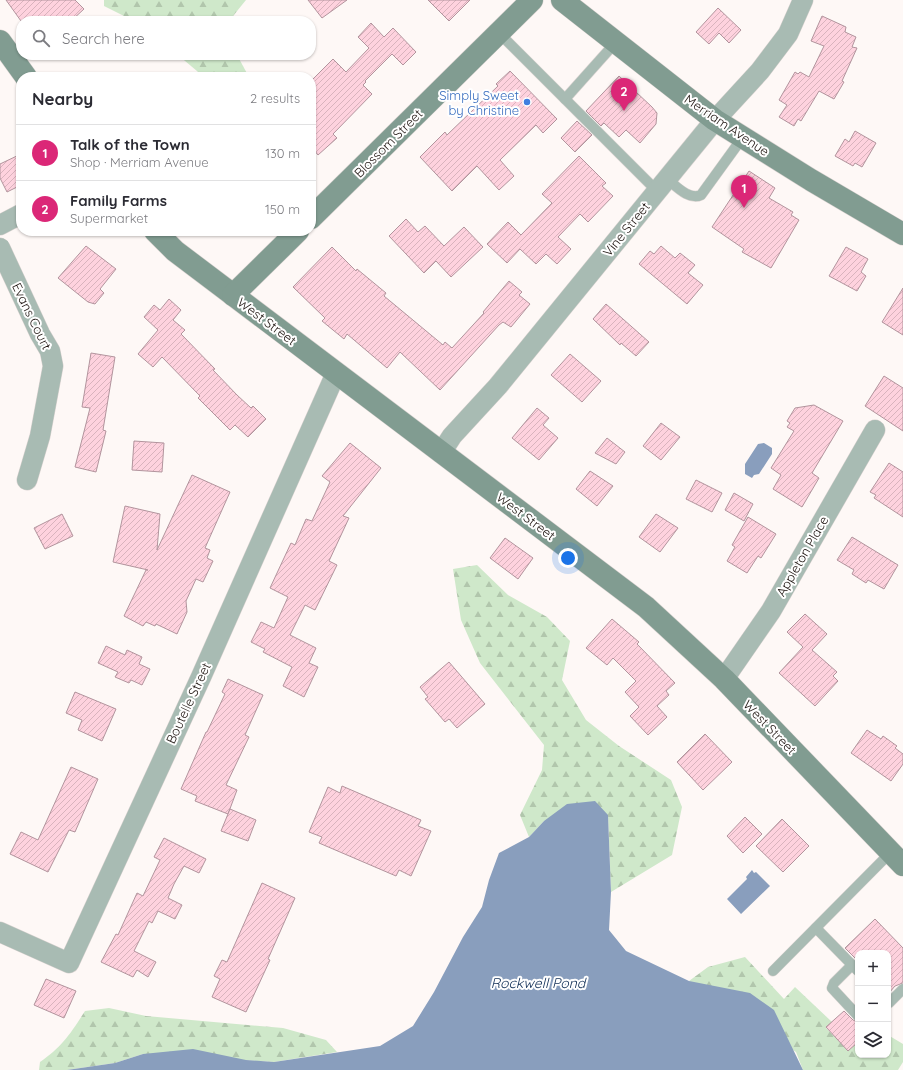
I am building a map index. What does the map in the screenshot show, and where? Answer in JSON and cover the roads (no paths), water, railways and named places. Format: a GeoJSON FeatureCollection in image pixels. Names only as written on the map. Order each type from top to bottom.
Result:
{"type":"FeatureCollection","features":[{"type":"Feature","properties":{"kind":"main road","name":"Blossom Street"},"geometry":{"type":"LineString","coordinates":[[316,213],[532,0]]}},
{"type":"Feature","properties":{"kind":"main road","name":"Merriam Avenue"},"geometry":{"type":"LineString","coordinates":[[562,0],[715,120],[903,234]]}},
{"type":"Feature","properties":{"kind":"main road"},"geometry":{"type":"LineString","coordinates":[[0,41],[22,72]]}},
{"type":"Feature","properties":{"kind":"main road","name":"West Street"},"geometry":{"type":"LineString","coordinates":[[160,236],[175,251],[441,453],[617,584],[682,639],[724,679],[899,858]]}},
{"type":"Feature","properties":{"kind":"main road"},"geometry":{"type":"LineString","coordinates":[[233,295],[293,236]]}},
{"type":"Feature","properties":{"kind":"street","name":"Vine Street"},"geometry":{"type":"LineString","coordinates":[[441,453],[452,436],[501,382],[715,120],[760,71],[788,34],[803,0]]}},
{"type":"Feature","properties":{"kind":"street"},"geometry":{"type":"LineString","coordinates":[[0,225],[16,217]]}},
{"type":"Feature","properties":{"kind":"street","name":"Evans Court"},"geometry":{"type":"LineString","coordinates":[[0,248],[40,334],[50,351],[53,366],[40,436],[27,480]]}},
{"type":"Feature","properties":{"kind":"street","name":"Boutelle Street"},"geometry":{"type":"LineString","coordinates":[[0,932],[69,963],[201,677],[336,373]]}},
{"type":"Feature","properties":{"kind":"street","name":"Appleton Place"},"geometry":{"type":"LineString","coordinates":[[724,679],[771,611],[875,430]]}},
{"type":"Feature","properties":{"kind":"lane"},"geometry":{"type":"LineString","coordinates":[[499,33],[565,99],[662,185],[690,196],[698,197],[701,195],[742,137]]}},
{"type":"Feature","properties":{"kind":"lane"},"geometry":{"type":"LineString","coordinates":[[565,99],[616,42]]}},
{"type":"Feature","properties":{"kind":"lane"},"geometry":{"type":"LineString","coordinates":[[773,971],[816,928],[899,858]]}},
{"type":"Feature","properties":{"kind":"lane"},"geometry":{"type":"LineString","coordinates":[[816,928],[855,968],[834,983],[832,988],[855,1013]]}},
{"type":"Feature","properties":{"kind":"lane"},"geometry":{"type":"LineString","coordinates":[[891,1000],[903,989]]}},
{"type":"Feature","properties":{"kind":"water"},"geometry":{"type":"Polygon","coordinates":[[[764,443],[772,448],[772,454],[759,474],[754,475],[752,478],[745,474],[745,464],[758,444],[764,443]]]}},
{"type":"Feature","properties":{"kind":"water","name":"Rockwell Pond"},"geometry":{"type":"Polygon","coordinates":[[[595,801],[608,815],[611,892],[609,930],[626,951],[689,981],[750,993],[774,1010],[803,1070],[67,1070],[115,1063],[143,1054],[193,1049],[246,1060],[274,1062],[380,1046],[413,1026],[434,992],[463,937],[482,907],[489,880],[499,853],[529,837],[544,821],[567,804],[595,801]]]}},
{"type":"Feature","properties":{"kind":"water"},"geometry":{"type":"Polygon","coordinates":[[[752,870],[770,886],[741,914],[727,899],[747,879],[746,877],[752,870]]]}},
{"type":"Feature","properties":{"kind":"place","name":"Simply Sweet by Christine"},"geometry":{"type":"Point","coordinates":[527,102]}},
{"type":"Feature","properties":{"kind":"place","name":"Family Farms"},"geometry":{"type":"Point","coordinates":[624,111]}},
{"type":"Feature","properties":{"kind":"place","name":"Talk of the Town"},"geometry":{"type":"Point","coordinates":[744,208]}}]}
